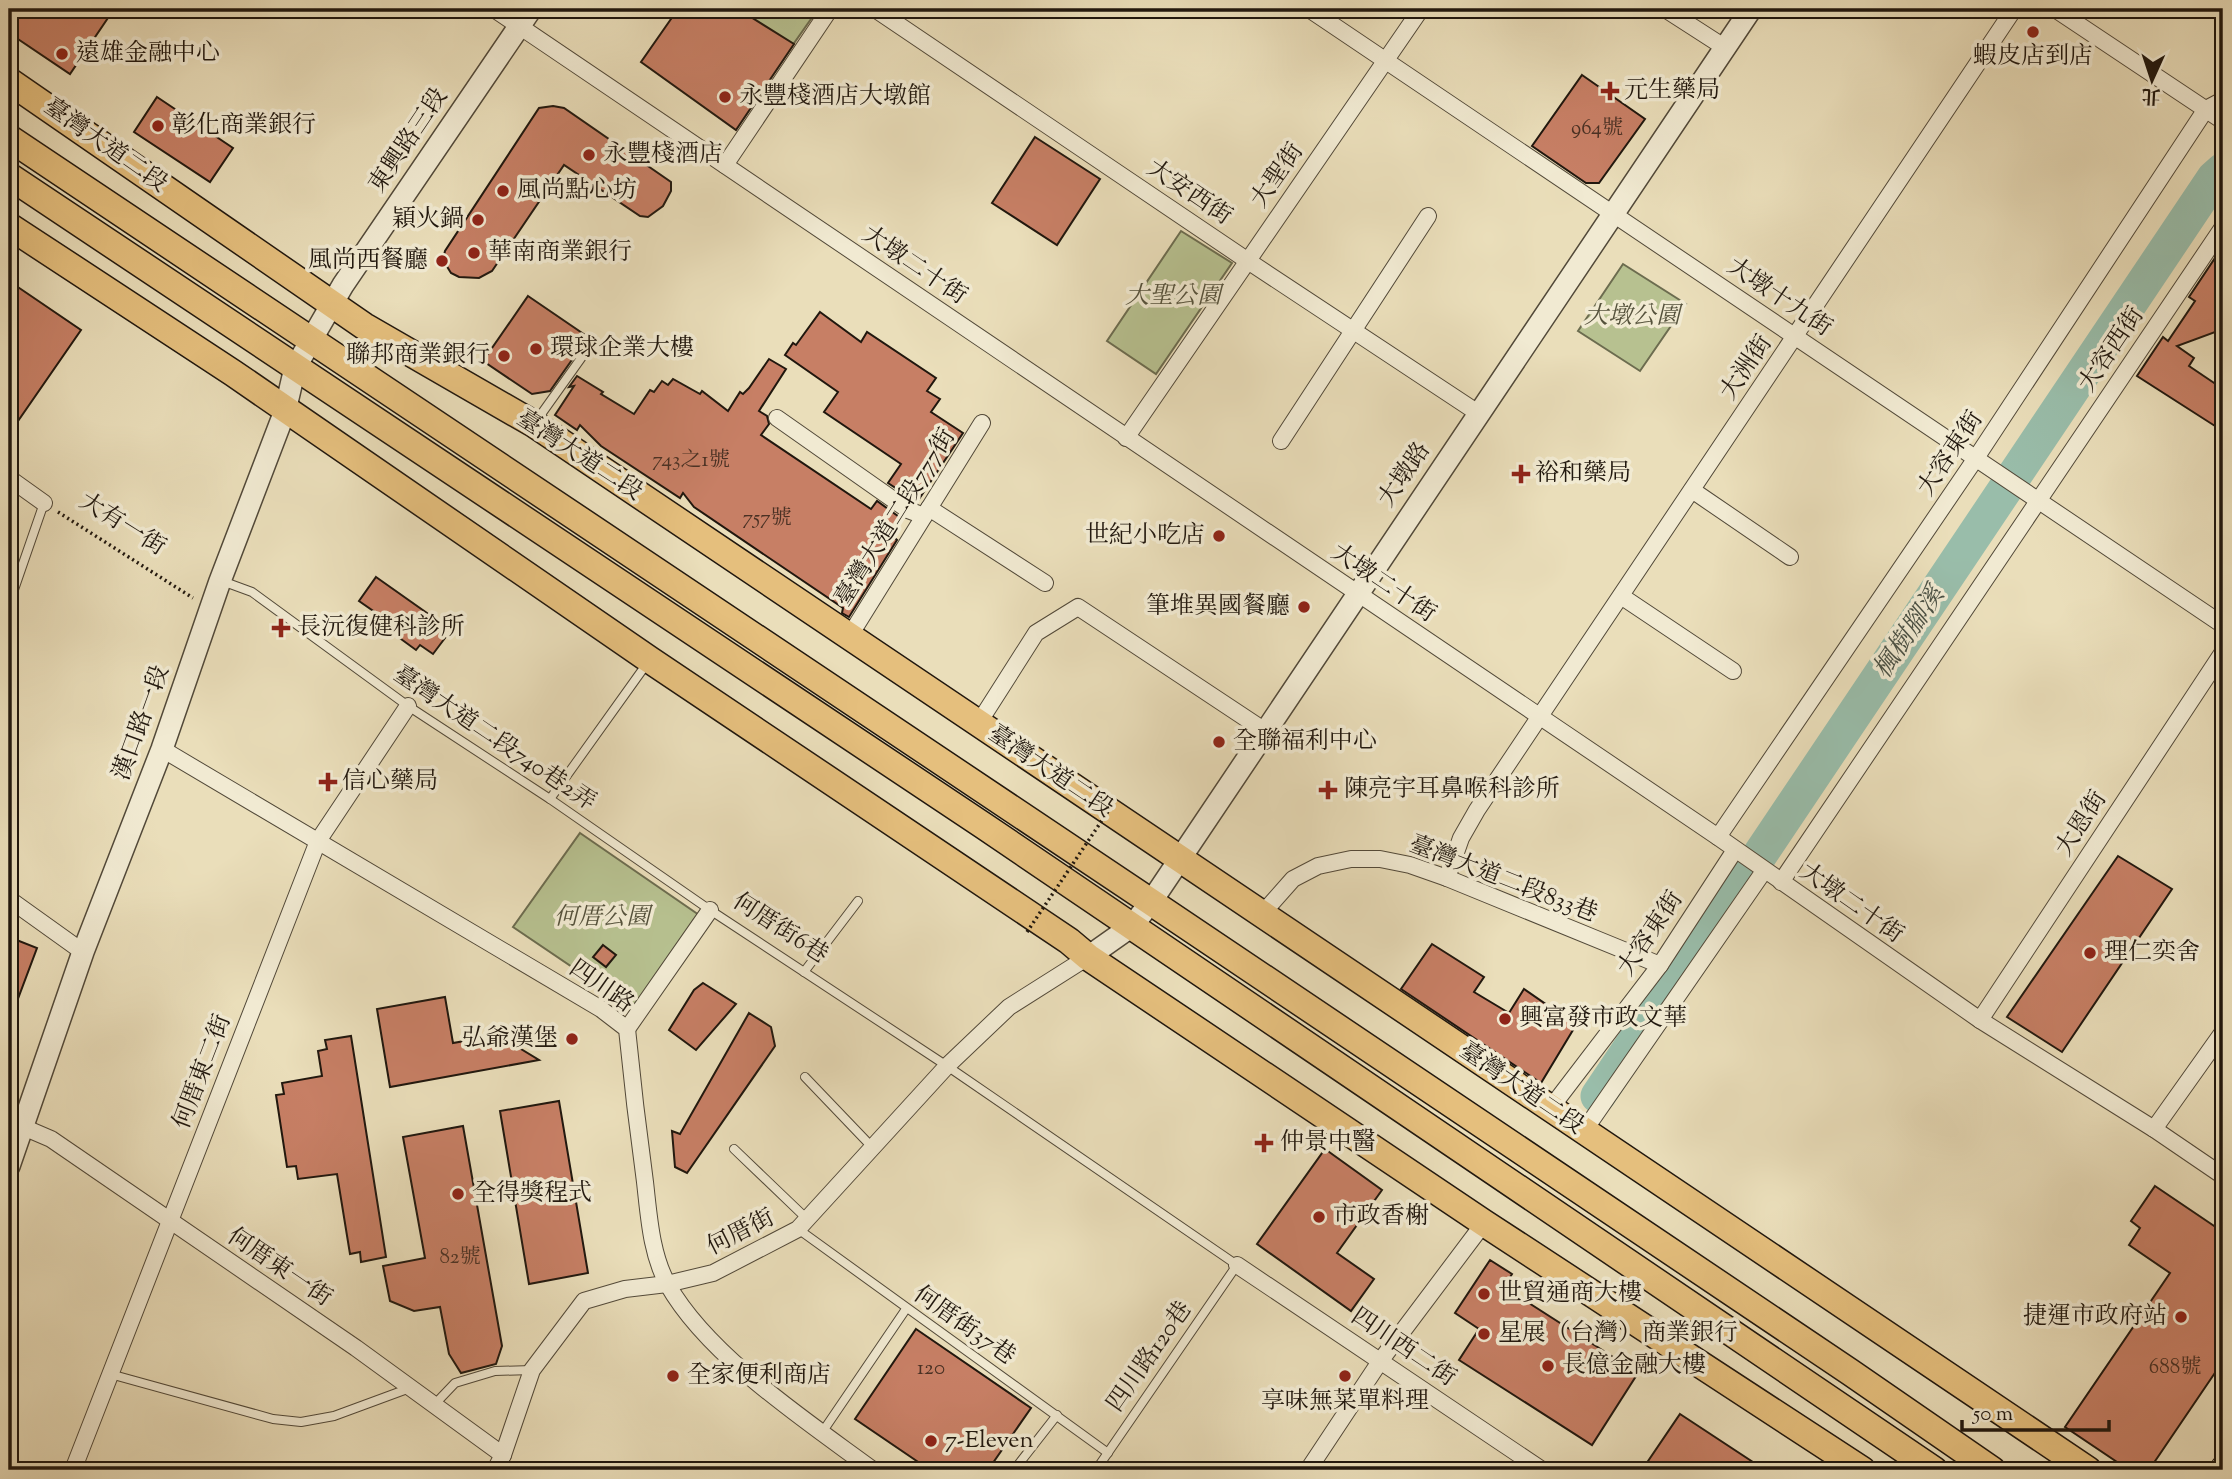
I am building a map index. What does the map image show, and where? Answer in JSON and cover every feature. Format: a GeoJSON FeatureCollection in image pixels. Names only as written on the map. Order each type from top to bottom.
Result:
{"type":"FeatureCollection","features":[{"type":"Feature","properties":{"kind":"main road","name":"臺灣大道二段"},"geometry":{"type":"LineString","coordinates":[[9,80],[364,326],[534,424],[2088,1470]]}},
{"type":"Feature","properties":{"kind":"main road","name":"臺灣大道二段"},"geometry":{"type":"LineString","coordinates":[[9,138],[1151,902],[1992,1470]]}},
{"type":"Feature","properties":{"kind":"main road"},"geometry":{"type":"LineString","coordinates":[[9,176],[1132,926],[1934,1470]]}},
{"type":"Feature","properties":{"kind":"main road"},"geometry":{"type":"LineString","coordinates":[[9,226],[233,373],[649,660],[1069,941],[1088,957],[1857,1469]]}},
{"type":"Feature","properties":{"kind":"street","name":"大墩二十街"},"geometry":{"type":"LineString","coordinates":[[494,9],[525,17],[724,165],[1718,837],[1763,871],[1980,1020],[2154,1129],[2223,1176]]}},
{"type":"Feature","properties":{"kind":"street"},"geometry":{"type":"LineString","coordinates":[[724,165],[830,9]]}},
{"type":"Feature","properties":{"kind":"street","name":"大安西街"},"geometry":{"type":"LineString","coordinates":[[876,9],[1478,413]]}},
{"type":"Feature","properties":{"kind":"street","name":"大墩十九街"},"geometry":{"type":"LineString","coordinates":[[1309,9],[2223,625]]}},
{"type":"Feature","properties":{"kind":"street","name":"大聖街"},"geometry":{"type":"LineString","coordinates":[[1126,438],[1421,9]]}},
{"type":"Feature","properties":{"kind":"street"},"geometry":{"type":"LineString","coordinates":[[1665,9],[1724,47]]}},
{"type":"Feature","properties":{"kind":"street","name":"大墩路"},"geometry":{"type":"LineString","coordinates":[[1088,957],[1132,926],[1151,902],[1612,212],[1751,9]]}},
{"type":"Feature","properties":{"kind":"street","name":"大洲街"},"geometry":{"type":"LineString","coordinates":[[1447,878],[1461,838],[1477,810],[2014,9]]}},
{"type":"Feature","properties":{"kind":"street"},"geometry":{"type":"LineString","coordinates":[[2055,9],[2223,121]]}},
{"type":"Feature","properties":{"kind":"street","name":"東興路三段"},"geometry":{"type":"LineString","coordinates":[[332,302],[525,17]]}},
{"type":"Feature","properties":{"kind":"street","name":"大容東街"},"geometry":{"type":"LineString","coordinates":[[1718,837],[1976,458],[2206,109],[2223,100]]}},
{"type":"Feature","properties":{"kind":"street"},"geometry":{"type":"LineString","coordinates":[[1281,441],[1427,216]]}},
{"type":"Feature","properties":{"kind":"street","name":"大容西街"},"geometry":{"type":"LineString","coordinates":[[2039,499],[2223,227]]}},
{"type":"Feature","properties":{"kind":"street","name":"漢口路一段"},"geometry":{"type":"LineString","coordinates":[[9,1166],[83,952],[162,749],[220,581],[285,411],[295,368],[332,302]]}},
{"type":"Feature","properties":{"kind":"street"},"geometry":{"type":"LineString","coordinates":[[777,418],[908,510],[927,512],[1045,583]]}},
{"type":"Feature","properties":{"kind":"street","name":"臺灣大道二段777街"},"geometry":{"type":"LineString","coordinates":[[849,636],[982,423]]}},
{"type":"Feature","properties":{"kind":"street","name":"大有一街"},"geometry":{"type":"LineString","coordinates":[[9,478],[44,503]]}},
{"type":"Feature","properties":{"kind":"street"},"geometry":{"type":"LineString","coordinates":[[1692,490],[1790,557]]}},
{"type":"Feature","properties":{"kind":"street"},"geometry":{"type":"LineString","coordinates":[[1781,883],[2039,499]]}},
{"type":"Feature","properties":{"kind":"street"},"geometry":{"type":"LineString","coordinates":[[1621,596],[1733,671]]}},
{"type":"Feature","properties":{"kind":"street"},"geometry":{"type":"LineString","coordinates":[[978,724],[1036,633],[1078,607],[1265,731]]}},
{"type":"Feature","properties":{"kind":"street","name":"大恩街"},"geometry":{"type":"LineString","coordinates":[[1980,1020],[2223,652]]}},
{"type":"Feature","properties":{"kind":"street","name":"何厝東二街"},"geometry":{"type":"LineString","coordinates":[[73,1470],[318,841],[408,706]]}},
{"type":"Feature","properties":{"kind":"street","name":"四川路"},"geometry":{"type":"LineString","coordinates":[[162,749],[601,1009],[627,1028],[653,1247],[667,1284],[691,1319],[735,1362],[821,1434],[870,1469]]}},
{"type":"Feature","properties":{"kind":"street","name":"大容東街"},"geometry":{"type":"LineString","coordinates":[[1550,1109],[1660,965],[1735,850]]}},
{"type":"Feature","properties":{"kind":"street","name":"臺灣大道二段833巷"},"geometry":{"type":"LineString","coordinates":[[1262,914],[1293,879],[1318,866],[1351,859],[1380,859],[1410,865],[1447,878],[1660,965]]}},
{"type":"Feature","properties":{"kind":"street"},"geometry":{"type":"LineString","coordinates":[[1584,1131],[1763,871]]}},
{"type":"Feature","properties":{"kind":"street"},"geometry":{"type":"LineString","coordinates":[[9,899],[83,952]]}},
{"type":"Feature","properties":{"kind":"street","name":"何厝街6巷"},"geometry":{"type":"LineString","coordinates":[[627,1028],[710,910]]}},
{"type":"Feature","properties":{"kind":"street","name":"何厝街"},"geometry":{"type":"LineString","coordinates":[[499,1463],[532,1370],[584,1301],[625,1289],[667,1284],[713,1273],[802,1224],[947,1066],[1009,1007],[1088,957]]}},
{"type":"Feature","properties":{"kind":"street"},"geometry":{"type":"LineString","coordinates":[[2154,1129],[2223,1032]]}},
{"type":"Feature","properties":{"kind":"street","name":"何厝東一街"},"geometry":{"type":"LineString","coordinates":[[23,1127],[51,1139],[410,1388],[434,1405],[499,1463]]}},
{"type":"Feature","properties":{"kind":"street"},"geometry":{"type":"LineString","coordinates":[[1308,1470],[1381,1360],[1484,1223]]}},
{"type":"Feature","properties":{"kind":"street","name":"四川西二街"},"geometry":{"type":"LineString","coordinates":[[1237,1265],[1381,1360],[1522,1465],[1542,1470]]}},
{"type":"Feature","properties":{"kind":"lane"},"geometry":{"type":"LineString","coordinates":[[534,424],[594,340]]}},
{"type":"Feature","properties":{"kind":"lane"},"geometry":{"type":"LineString","coordinates":[[9,604],[44,503]]}},
{"type":"Feature","properties":{"kind":"lane","name":"臺灣大道二段740巷2弄"},"geometry":{"type":"LineString","coordinates":[[220,581],[252,592],[408,706],[550,799],[710,910]]}},
{"type":"Feature","properties":{"kind":"lane"},"geometry":{"type":"LineString","coordinates":[[550,799],[649,660]]}},
{"type":"Feature","properties":{"kind":"lane"},"geometry":{"type":"LineString","coordinates":[[804,972],[858,901]]}},
{"type":"Feature","properties":{"kind":"lane","name":"何厝街6巷"},"geometry":{"type":"LineString","coordinates":[[710,910],[947,1066],[1237,1265]]}},
{"type":"Feature","properties":{"kind":"lane"},"geometry":{"type":"LineString","coordinates":[[806,1077],[872,1147]]}},
{"type":"Feature","properties":{"kind":"lane","name":"何厝街37巷"},"geometry":{"type":"LineString","coordinates":[[734,1149],[802,1224],[906,1309],[1108,1453]]}},
{"type":"Feature","properties":{"kind":"lane","name":"四川路120巷"},"geometry":{"type":"LineString","coordinates":[[1098,1469],[1237,1265]]}},
{"type":"Feature","properties":{"kind":"lane"},"geometry":{"type":"LineString","coordinates":[[821,1434],[906,1309]]}},
{"type":"Feature","properties":{"kind":"lane"},"geometry":{"type":"LineString","coordinates":[[434,1405],[455,1383],[495,1371],[532,1370]]}},
{"type":"Feature","properties":{"kind":"lane"},"geometry":{"type":"LineString","coordinates":[[110,1374],[273,1419],[301,1422],[334,1416],[410,1388]]}},
{"type":"Feature","properties":{"kind":"lane"},"geometry":{"type":"LineString","coordinates":[[1014,1470],[1057,1415]]}},
{"type":"Feature","properties":{"kind":"path","name":"大有一街"},"geometry":{"type":"LineString","coordinates":[[44,503],[211,609]]}},
{"type":"Feature","properties":{"kind":"path"},"geometry":{"type":"LineString","coordinates":[[1027,932],[1113,804]]}},
{"type":"Feature","properties":{"kind":"green space"},"geometry":{"type":"Polygon","coordinates":[[[737,9],[818,9],[792,46],[737,9]]]}},
{"type":"Feature","properties":{"kind":"green space","name":"大聖公園"},"geometry":{"type":"Polygon","coordinates":[[[1181,231],[1232,263],[1156,374],[1107,341],[1181,231]]]}},
{"type":"Feature","properties":{"kind":"green space","name":"大墩公園"},"geometry":{"type":"Polygon","coordinates":[[[1623,264],[1686,304],[1640,371],[1578,331],[1623,264]]]}},
{"type":"Feature","properties":{"kind":"green space","name":"何厝公園"},"geometry":{"type":"Polygon","coordinates":[[[580,833],[699,915],[637,1003],[631,1005],[513,927],[580,833]]]}},
{"type":"Feature","properties":{"kind":"building","name":"遠雄金融中心"},"geometry":{"type":"Polygon","coordinates":[[[9,9],[114,9],[70,74],[9,33],[9,9]]]}},
{"type":"Feature","properties":{"kind":"building","name":"永豐棧酒店大墩館"},"geometry":{"type":"Polygon","coordinates":[[[678,9],[738,9],[794,44],[736,130],[641,62],[678,9]]]}},
{"type":"Feature","properties":{"kind":"building"},"geometry":{"type":"Polygon","coordinates":[[[1582,75],[1645,119],[1599,183],[1586,183],[1532,146],[1582,75]]]}},
{"type":"Feature","properties":{"kind":"building"},"geometry":{"type":"Polygon","coordinates":[[[157,97],[233,148],[210,182],[134,132],[157,97]]]}},
{"type":"Feature","properties":{"kind":"building"},"geometry":{"type":"Polygon","coordinates":[[[539,108],[564,108],[671,182],[671,191],[663,206],[648,217],[640,216],[564,165],[492,271],[479,278],[459,277],[451,273],[443,260],[445,251],[539,108]]]}},
{"type":"Feature","properties":{"kind":"building"},"geometry":{"type":"Polygon","coordinates":[[[1035,137],[1100,179],[1057,245],[992,203],[1035,137]]]}},
{"type":"Feature","properties":{"kind":"building"},"geometry":{"type":"Polygon","coordinates":[[[2223,246],[2223,323],[2218,331],[2177,346],[2194,358],[2189,366],[2223,389],[2223,414],[2215,426],[2137,376],[2163,337],[2168,341],[2195,301],[2189,297],[2223,246]]]}},
{"type":"Feature","properties":{"kind":"building"},"geometry":{"type":"Polygon","coordinates":[[[9,281],[81,330],[9,434],[9,281]]]}},
{"type":"Feature","properties":{"kind":"building","name":"環球企業大樓"},"geometry":{"type":"Polygon","coordinates":[[[528,296],[588,337],[550,391],[532,394],[483,361],[528,296]]]}},
{"type":"Feature","properties":{"kind":"building"},"geometry":{"type":"Polygon","coordinates":[[[820,312],[861,342],[867,332],[936,378],[927,391],[940,399],[931,412],[963,433],[917,502],[888,483],[901,464],[824,412],[838,392],[785,355],[793,343],[796,345],[820,312]]]}},
{"type":"Feature","properties":{"kind":"building"},"geometry":{"type":"Polygon","coordinates":[[[769,359],[786,369],[759,411],[767,416],[769,424],[761,435],[871,509],[877,501],[902,519],[891,535],[897,540],[849,617],[842,613],[843,608],[694,507],[683,493],[680,498],[601,446],[580,425],[577,430],[555,415],[574,386],[569,387],[577,376],[634,414],[650,390],[654,392],[662,381],[668,385],[673,379],[700,394],[702,391],[728,411],[740,392],[743,394],[749,388],[769,359]]]}},
{"type":"Feature","properties":{"kind":"building"},"geometry":{"type":"Polygon","coordinates":[[[376,577],[451,630],[433,654],[420,645],[416,650],[375,620],[379,615],[359,601],[376,577]]]}},
{"type":"Feature","properties":{"kind":"building","name":"理仁奕舍"},"geometry":{"type":"Polygon","coordinates":[[[2118,856],[2172,889],[2062,1052],[2007,1017],[2118,856]]]}},
{"type":"Feature","properties":{"kind":"building"},"geometry":{"type":"Polygon","coordinates":[[[9,937],[37,948],[10,1020],[9,1019],[9,937]]]}},
{"type":"Feature","properties":{"kind":"building","name":"興富發市政文華"},"geometry":{"type":"Polygon","coordinates":[[[1432,944],[1484,977],[1474,992],[1509,1013],[1524,989],[1576,1025],[1541,1083],[1401,989],[1432,944]]]}},
{"type":"Feature","properties":{"kind":"building"},"geometry":{"type":"Polygon","coordinates":[[[603,945],[616,955],[606,967],[593,957],[603,945]]]}},
{"type":"Feature","properties":{"kind":"building"},"geometry":{"type":"Polygon","coordinates":[[[703,983],[736,1004],[696,1050],[669,1030],[694,990],[703,983]]]}},
{"type":"Feature","properties":{"kind":"building"},"geometry":{"type":"Polygon","coordinates":[[[445,997],[453,1043],[498,1035],[539,1060],[390,1087],[377,1009],[445,997]]]}},
{"type":"Feature","properties":{"kind":"building"},"geometry":{"type":"Polygon","coordinates":[[[749,1013],[771,1027],[775,1046],[687,1173],[675,1167],[672,1131],[680,1134],[749,1013]]]}},
{"type":"Feature","properties":{"kind":"building"},"geometry":{"type":"Polygon","coordinates":[[[351,1036],[386,1257],[361,1262],[360,1252],[350,1254],[337,1174],[298,1179],[296,1166],[287,1167],[276,1095],[284,1094],[282,1083],[322,1076],[318,1051],[327,1049],[325,1040],[351,1036]]]}},
{"type":"Feature","properties":{"kind":"building"},"geometry":{"type":"Polygon","coordinates":[[[559,1101],[588,1273],[529,1284],[500,1111],[559,1101]]]}},
{"type":"Feature","properties":{"kind":"building"},"geometry":{"type":"Polygon","coordinates":[[[463,1126],[502,1346],[496,1364],[461,1373],[449,1354],[440,1307],[414,1311],[390,1301],[383,1266],[425,1258],[403,1137],[463,1126]]]}},
{"type":"Feature","properties":{"kind":"building","name":"市政香榭"},"geometry":{"type":"Polygon","coordinates":[[[1325,1149],[1382,1190],[1337,1253],[1374,1279],[1351,1311],[1257,1244],[1325,1149]]]}},
{"type":"Feature","properties":{"kind":"building","name":"捷運市政府站"},"geometry":{"type":"Polygon","coordinates":[[[2155,1186],[2223,1232],[2223,1361],[2149,1470],[2129,1470],[2065,1427],[2170,1273],[2129,1245],[2140,1228],[2131,1221],[2155,1186]]]}},
{"type":"Feature","properties":{"kind":"building","name":"長億金融大樓"},"geometry":{"type":"Polygon","coordinates":[[[1490,1260],[1512,1274],[1504,1287],[1638,1373],[1592,1445],[1459,1360],[1479,1329],[1455,1313],[1490,1260]]]}},
{"type":"Feature","properties":{"kind":"building"},"geometry":{"type":"Polygon","coordinates":[[[916,1329],[1031,1408],[988,1470],[930,1470],[855,1419],[916,1329]]]}},
{"type":"Feature","properties":{"kind":"building"},"geometry":{"type":"Polygon","coordinates":[[[1680,1414],[1765,1470],[1642,1470],[1680,1414]]]}},
{"type":"Feature","properties":{"kind":"waterway","name":"楓樹腳溪"},"geometry":{"type":"LineString","coordinates":[[1598,1096],[2214,178],[2223,170]]}},
{"type":"Feature","properties":{"kind":"place","name":"蝦皮店到店"},"geometry":{"type":"Point","coordinates":[2033,32]}},
{"type":"Feature","properties":{"kind":"place","name":"遠雄金融中心"},"geometry":{"type":"Point","coordinates":[62,54]}},
{"type":"Feature","properties":{"kind":"place","name":"元生藥局"},"geometry":{"type":"Point","coordinates":[1610,91]}},
{"type":"Feature","properties":{"kind":"place","name":"永豐棧酒店大墩館"},"geometry":{"type":"Point","coordinates":[725,97]}},
{"type":"Feature","properties":{"kind":"place","name":"彰化商業銀行"},"geometry":{"type":"Point","coordinates":[158,126]}},
{"type":"Feature","properties":{"kind":"place","name":"永豐棧酒店"},"geometry":{"type":"Point","coordinates":[589,155]}},
{"type":"Feature","properties":{"kind":"place","name":"風尚點心坊"},"geometry":{"type":"Point","coordinates":[503,191]}},
{"type":"Feature","properties":{"kind":"place","name":"穎火鍋"},"geometry":{"type":"Point","coordinates":[478,220]}},
{"type":"Feature","properties":{"kind":"place","name":"華南商業銀行"},"geometry":{"type":"Point","coordinates":[474,253]}},
{"type":"Feature","properties":{"kind":"place","name":"風尚西餐廳"},"geometry":{"type":"Point","coordinates":[442,261]}},
{"type":"Feature","properties":{"kind":"place","name":"環球企業大樓"},"geometry":{"type":"Point","coordinates":[536,349]}},
{"type":"Feature","properties":{"kind":"place","name":"聯邦商業銀行"},"geometry":{"type":"Point","coordinates":[504,356]}},
{"type":"Feature","properties":{"kind":"place","name":"裕和藥局"},"geometry":{"type":"Point","coordinates":[1521,474]}},
{"type":"Feature","properties":{"kind":"place","name":"世紀小吃店"},"geometry":{"type":"Point","coordinates":[1219,536]}},
{"type":"Feature","properties":{"kind":"place","name":"筆堆異國餐廳"},"geometry":{"type":"Point","coordinates":[1304,607]}},
{"type":"Feature","properties":{"kind":"place","name":"長沅復健科診所"},"geometry":{"type":"Point","coordinates":[281,628]}},
{"type":"Feature","properties":{"kind":"place","name":"全聯福利中心"},"geometry":{"type":"Point","coordinates":[1219,742]}},
{"type":"Feature","properties":{"kind":"place","name":"信心藥局"},"geometry":{"type":"Point","coordinates":[328,782]}},
{"type":"Feature","properties":{"kind":"place","name":"陳亮宇耳鼻喉科診所"},"geometry":{"type":"Point","coordinates":[1328,790]}},
{"type":"Feature","properties":{"kind":"place","name":"理仁奕舍"},"geometry":{"type":"Point","coordinates":[2090,953]}},
{"type":"Feature","properties":{"kind":"place","name":"興富發市政文華"},"geometry":{"type":"Point","coordinates":[1505,1019]}},
{"type":"Feature","properties":{"kind":"place","name":"弘爺漢堡"},"geometry":{"type":"Point","coordinates":[572,1039]}},
{"type":"Feature","properties":{"kind":"place","name":"仲景中醫"},"geometry":{"type":"Point","coordinates":[1264,1143]}},
{"type":"Feature","properties":{"kind":"place","name":"全得獎程式"},"geometry":{"type":"Point","coordinates":[458,1194]}},
{"type":"Feature","properties":{"kind":"place","name":"市政香榭"},"geometry":{"type":"Point","coordinates":[1319,1217]}},
{"type":"Feature","properties":{"kind":"place","name":"世貿通商大樓"},"geometry":{"type":"Point","coordinates":[1484,1294]}},
{"type":"Feature","properties":{"kind":"place","name":"捷運市政府站"},"geometry":{"type":"Point","coordinates":[2181,1317]}},
{"type":"Feature","properties":{"kind":"place","name":"星展（台灣）商業銀行"},"geometry":{"type":"Point","coordinates":[1484,1334]}},
{"type":"Feature","properties":{"kind":"place","name":"長億金融大樓"},"geometry":{"type":"Point","coordinates":[1548,1366]}},
{"type":"Feature","properties":{"kind":"place","name":"全家便利商店"},"geometry":{"type":"Point","coordinates":[673,1376]}},
{"type":"Feature","properties":{"kind":"place","name":"享味無菜單料理"},"geometry":{"type":"Point","coordinates":[1345,1376]}},
{"type":"Feature","properties":{"kind":"place","name":"7-Eleven"},"geometry":{"type":"Point","coordinates":[931,1441]}}]}
